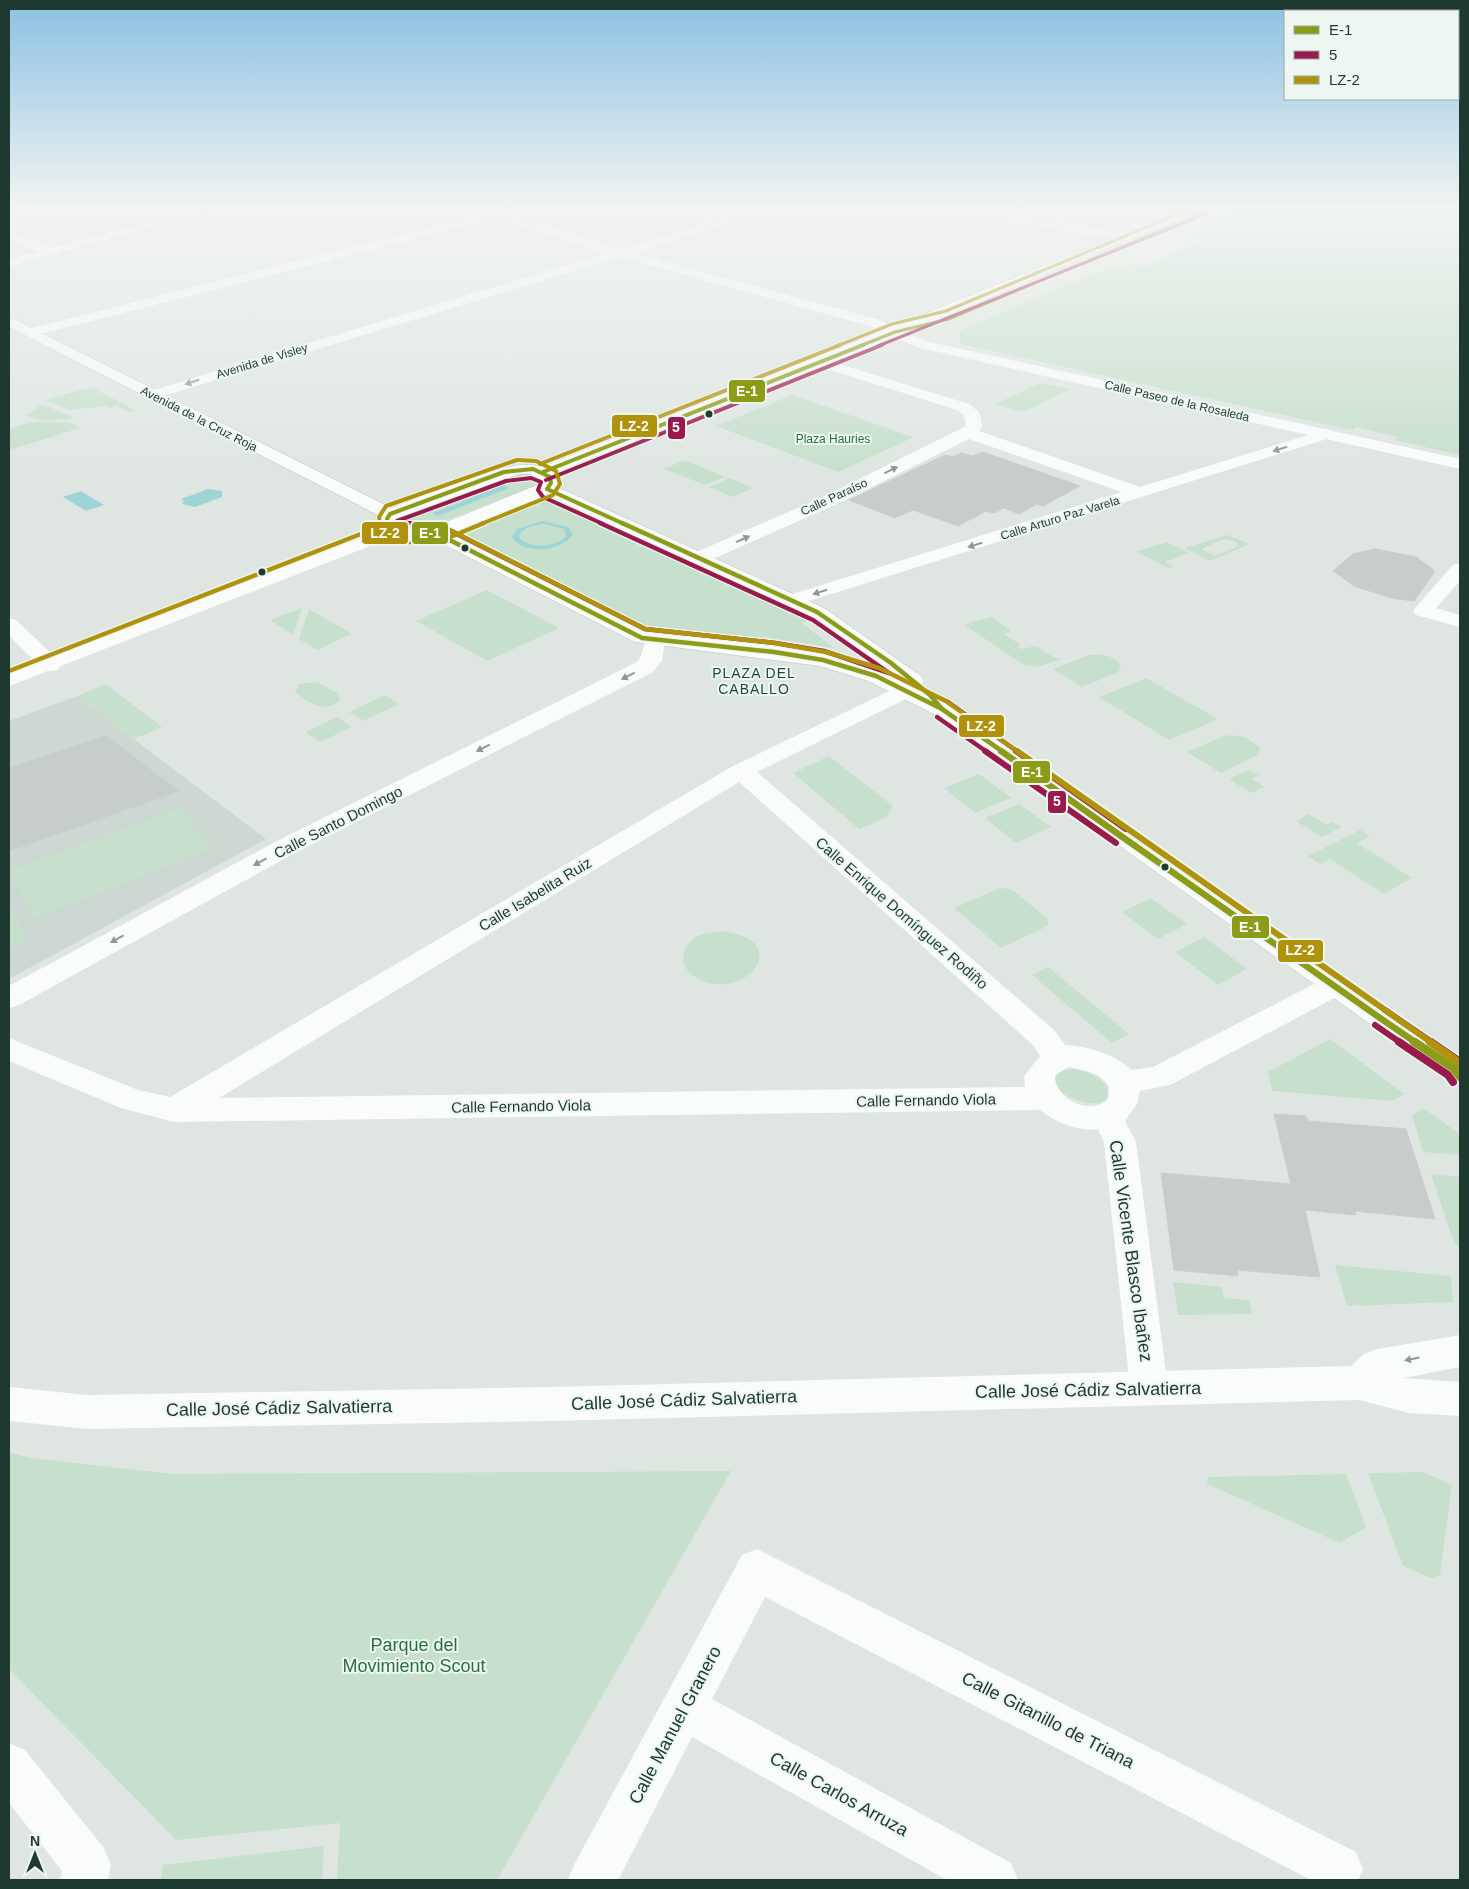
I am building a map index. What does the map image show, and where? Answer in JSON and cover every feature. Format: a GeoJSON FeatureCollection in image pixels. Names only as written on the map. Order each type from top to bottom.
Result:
{"type":"FeatureCollection","features":[{"type":"Feature","properties":{"kind":"street"},"geometry":{"type":"LineString","coordinates":[[29,333],[183,294]]}},
{"type":"Feature","properties":{"kind":"street","name":"Avenida de Visley"},"geometry":{"type":"LineString","coordinates":[[152,395],[484,294]]}},
{"type":"Feature","properties":{"kind":"street","name":"Calle Paseo de la Rosaleda"},"geometry":{"type":"LineString","coordinates":[[770,294],[875,323],[921,344],[1460,464]]}},
{"type":"Feature","properties":{"kind":"street"},"geometry":{"type":"LineString","coordinates":[[393,522],[414,534],[436,533],[545,481],[820,362],[988,294]]}},
{"type":"Feature","properties":{"kind":"street","name":"Avenida de la Cruz Roja"},"geometry":{"type":"LineString","coordinates":[[9,322],[393,522]]}},
{"type":"Feature","properties":{"kind":"street"},"geometry":{"type":"LineString","coordinates":[[820,362],[964,407],[972,413],[974,420],[974,427],[968,433],[1142,493]]}},
{"type":"Feature","properties":{"kind":"street","name":"Calle Paraíso"},"geometry":{"type":"LineString","coordinates":[[699,558],[830,500],[968,433]]}},
{"type":"Feature","properties":{"kind":"street","name":"Calle Arturo Paz Varela"},"geometry":{"type":"LineString","coordinates":[[793,600],[1327,434]]}},
{"type":"Feature","properties":{"kind":"street"},"geometry":{"type":"LineString","coordinates":[[9,680],[50,665],[393,522],[504,472],[533,469],[545,481],[699,558],[817,612],[891,663],[930,695],[942,709]]}},
{"type":"Feature","properties":{"kind":"street"},"geometry":{"type":"LineString","coordinates":[[436,533],[632,634],[654,640],[774,652],[823,660],[876,676],[942,709],[1458,1073]]}},
{"type":"Feature","properties":{"kind":"street"},"geometry":{"type":"LineString","coordinates":[[1460,569],[1423,610],[1460,621]]}},
{"type":"Feature","properties":{"kind":"street"},"geometry":{"type":"LineString","coordinates":[[9,624],[50,665]]}},
{"type":"Feature","properties":{"kind":"street","name":"Calle Santo Domingo"},"geometry":{"type":"LineString","coordinates":[[9,998],[286,847],[644,667],[651,661],[654,640]]}},
{"type":"Feature","properties":{"kind":"street","name":"Calle Isabelita Ruiz"},"geometry":{"type":"LineString","coordinates":[[174,1110],[741,771],[904,691]]}},
{"type":"Feature","properties":{"kind":"street","name":"Calle Enrique Domínguez Rodiño"},"geometry":{"type":"LineString","coordinates":[[741,771],[1044,1038],[1058,1059]]}},
{"type":"Feature","properties":{"kind":"street"},"geometry":{"type":"LineString","coordinates":[[1122,1083],[1159,1077],[1334,986]]}},
{"type":"Feature","properties":{"kind":"street","name":"Calle Fernando Viola"},"geometry":{"type":"LineString","coordinates":[[9,1049],[132,1100],[174,1110],[1044,1098]]}},
{"type":"Feature","properties":{"kind":"street"},"geometry":{"type":"LineString","coordinates":[[1066,1056],[1104,1066],[1116,1074],[1122,1083],[1125,1093],[1123,1102],[1116,1111],[1107,1116],[1094,1119],[1083,1117],[1053,1105],[1044,1098],[1039,1087],[1039,1076],[1044,1067],[1066,1056]]}},
{"type":"Feature","properties":{"kind":"street","name":"Calle Vicente Blasco Ibañez"},"geometry":{"type":"LineString","coordinates":[[1107,1116],[1120,1142],[1149,1388]]}},
{"type":"Feature","properties":{"kind":"street"},"geometry":{"type":"LineString","coordinates":[[1359,1383],[1378,1366],[1460,1351]]}},
{"type":"Feature","properties":{"kind":"street","name":"Calle José Cádiz Salvatierra"},"geometry":{"type":"LineString","coordinates":[[9,1404],[88,1412],[540,1404],[1359,1383],[1394,1394],[1438,1400],[1460,1399]]}},
{"type":"Feature","properties":{"kind":"street","name":"Calle Manuel Granero"},"geometry":{"type":"LineString","coordinates":[[592,1880],[757,1570]]}},
{"type":"Feature","properties":{"kind":"street","name":"Calle Gitanillo de Triana"},"geometry":{"type":"LineString","coordinates":[[757,1570],[1339,1869]]}},
{"type":"Feature","properties":{"kind":"street","name":"Calle Carlos Arruza"},"geometry":{"type":"LineString","coordinates":[[684,1708],[994,1880]]}},
{"type":"Feature","properties":{"kind":"street"},"geometry":{"type":"LineString","coordinates":[[9,1766],[85,1873]]}},
{"type":"Feature","properties":{"kind":"shaded area"},"geometry":{"type":"Polygon","coordinates":[[[77,696],[266,839],[9,979],[9,721],[77,696]]]}},
{"type":"Feature","properties":{"kind":"green space"},"geometry":{"type":"Polygon","coordinates":[[[1046,294],[1460,294],[1460,455],[1395,440],[1398,437],[1356,427],[1352,430],[960,344],[960,331],[1046,294]]]}},
{"type":"Feature","properties":{"kind":"green space"},"geometry":{"type":"Polygon","coordinates":[[[1040,383],[1070,389],[1023,412],[996,404],[1040,383]]]}},
{"type":"Feature","properties":{"kind":"green space"},"geometry":{"type":"Polygon","coordinates":[[[91,387],[135,410],[129,412],[117,406],[110,408],[106,406],[70,410],[45,400],[91,387]]]}},
{"type":"Feature","properties":{"kind":"green space","name":"Plaza Hauries"},"geometry":{"type":"Polygon","coordinates":[[[792,395],[914,437],[838,472],[716,426],[792,395]]]}},
{"type":"Feature","properties":{"kind":"green space"},"geometry":{"type":"Polygon","coordinates":[[[42,404],[75,418],[44,421],[26,416],[42,404]]]}},
{"type":"Feature","properties":{"kind":"green space"},"geometry":{"type":"Polygon","coordinates":[[[31,422],[68,422],[80,428],[9,450],[9,429],[31,422]]]}},
{"type":"Feature","properties":{"kind":"green space"},"geometry":{"type":"Polygon","coordinates":[[[684,460],[725,477],[705,485],[664,469],[684,460]]]}},
{"type":"Feature","properties":{"kind":"green space"},"geometry":{"type":"Polygon","coordinates":[[[516,475],[529,475],[537,482],[532,487],[431,526],[412,527],[403,521],[412,513],[516,475]]]}},
{"type":"Feature","properties":{"kind":"green space"},"geometry":{"type":"Polygon","coordinates":[[[729,478],[753,488],[733,497],[709,487],[729,478]]]}},
{"type":"Feature","properties":{"kind":"green space","name":"PLAZA DEL CABALLO"},"geometry":{"type":"Polygon","coordinates":[[[544,498],[553,498],[809,615],[813,619],[802,623],[834,648],[764,637],[761,645],[659,634],[644,630],[457,536],[460,533],[544,498]]]}},
{"type":"Feature","properties":{"kind":"green space"},"geometry":{"type":"Polygon","coordinates":[[[1228,535],[1250,544],[1210,561],[1184,548],[1228,535]],[[1224,539],[1201,549],[1215,556],[1239,546],[1235,541],[1224,539]]]}},
{"type":"Feature","properties":{"kind":"green space"},"geometry":{"type":"Polygon","coordinates":[[[1167,542],[1189,553],[1165,562],[1174,567],[1169,568],[1136,552],[1167,542]]]}},
{"type":"Feature","properties":{"kind":"green space"},"geometry":{"type":"Polygon","coordinates":[[[487,590],[559,628],[487,661],[416,621],[487,590]]]}},
{"type":"Feature","properties":{"kind":"green space"},"geometry":{"type":"Polygon","coordinates":[[[302,608],[293,635],[270,620],[302,608]]]}},
{"type":"Feature","properties":{"kind":"green space"},"geometry":{"type":"Polygon","coordinates":[[[309,609],[352,634],[317,650],[299,639],[309,609]]]}},
{"type":"Feature","properties":{"kind":"green space"},"geometry":{"type":"Polygon","coordinates":[[[992,617],[1011,631],[1004,634],[1021,645],[1018,647],[1022,649],[1036,646],[1053,657],[1060,659],[1038,667],[1024,665],[966,626],[969,622],[992,617]]]}},
{"type":"Feature","properties":{"kind":"green space"},"geometry":{"type":"Polygon","coordinates":[[[1089,655],[1104,655],[1113,658],[1121,668],[1117,673],[1082,687],[1053,669],[1089,655]]]}},
{"type":"Feature","properties":{"kind":"green space"},"geometry":{"type":"Polygon","coordinates":[[[1146,678],[1218,719],[1169,740],[1099,697],[1146,678]]]}},
{"type":"Feature","properties":{"kind":"green space"},"geometry":{"type":"Polygon","coordinates":[[[317,682],[339,694],[340,700],[334,704],[322,707],[311,703],[295,692],[299,684],[317,682]]]}},
{"type":"Feature","properties":{"kind":"green space"},"geometry":{"type":"Polygon","coordinates":[[[106,684],[162,727],[134,739],[77,696],[106,684]]]}},
{"type":"Feature","properties":{"kind":"green space"},"geometry":{"type":"Polygon","coordinates":[[[385,695],[399,704],[363,721],[349,712],[385,695]]]}},
{"type":"Feature","properties":{"kind":"green space"},"geometry":{"type":"Polygon","coordinates":[[[337,717],[352,727],[320,742],[306,732],[337,717]]]}},
{"type":"Feature","properties":{"kind":"green space"},"geometry":{"type":"Polygon","coordinates":[[[1232,735],[1247,738],[1260,747],[1259,754],[1221,773],[1187,752],[1224,736],[1232,735]]]}},
{"type":"Feature","properties":{"kind":"green space"},"geometry":{"type":"Polygon","coordinates":[[[829,756],[893,806],[886,818],[859,829],[793,773],[829,756]]]}},
{"type":"Feature","properties":{"kind":"green space"},"geometry":{"type":"Polygon","coordinates":[[[1249,770],[1259,775],[1252,779],[1264,787],[1251,793],[1229,779],[1249,770]]]}},
{"type":"Feature","properties":{"kind":"green space"},"geometry":{"type":"Polygon","coordinates":[[[979,774],[1011,798],[975,813],[944,788],[979,774]]]}},
{"type":"Feature","properties":{"kind":"green space"},"geometry":{"type":"Polygon","coordinates":[[[1019,804],[1051,827],[1016,843],[985,818],[1019,804]]]}},
{"type":"Feature","properties":{"kind":"green space"},"geometry":{"type":"Polygon","coordinates":[[[180,808],[212,849],[35,918],[9,874],[9,871],[180,808]]]}},
{"type":"Feature","properties":{"kind":"green space"},"geometry":{"type":"Polygon","coordinates":[[[1309,814],[1326,825],[1333,822],[1342,827],[1322,837],[1296,821],[1309,814]]]}},
{"type":"Feature","properties":{"kind":"green space"},"geometry":{"type":"Polygon","coordinates":[[[1360,830],[1370,836],[1357,843],[1412,878],[1384,894],[1330,859],[1320,864],[1308,856],[1360,830]]]}},
{"type":"Feature","properties":{"kind":"green space"},"geometry":{"type":"Polygon","coordinates":[[[1000,888],[1011,889],[1048,919],[1048,926],[1001,948],[954,908],[1000,888]]]}},
{"type":"Feature","properties":{"kind":"green space"},"geometry":{"type":"Polygon","coordinates":[[[1151,898],[1187,924],[1158,939],[1122,912],[1151,898]]]}},
{"type":"Feature","properties":{"kind":"green space"},"geometry":{"type":"Polygon","coordinates":[[[9,906],[29,940],[9,948],[9,906]]]}},
{"type":"Feature","properties":{"kind":"green space"},"geometry":{"type":"Polygon","coordinates":[[[721,931],[744,936],[756,946],[760,957],[756,968],[746,977],[731,983],[715,984],[691,974],[686,969],[683,957],[687,945],[692,940],[701,935],[721,931]]]}},
{"type":"Feature","properties":{"kind":"green space"},"geometry":{"type":"Polygon","coordinates":[[[1204,937],[1247,969],[1218,985],[1175,952],[1204,937]]]}},
{"type":"Feature","properties":{"kind":"green space"},"geometry":{"type":"Polygon","coordinates":[[[1048,967],[1129,1034],[1112,1043],[1032,975],[1048,967]]]}},
{"type":"Feature","properties":{"kind":"green space"},"geometry":{"type":"Polygon","coordinates":[[[1330,1039],[1404,1094],[1392,1101],[1272,1091],[1268,1072],[1330,1039]]]}},
{"type":"Feature","properties":{"kind":"green space"},"geometry":{"type":"Polygon","coordinates":[[[1068,1069],[1085,1072],[1097,1077],[1105,1085],[1108,1092],[1106,1098],[1100,1102],[1089,1103],[1063,1094],[1058,1089],[1054,1078],[1058,1073],[1068,1069]]]}},
{"type":"Feature","properties":{"kind":"green space"},"geometry":{"type":"Polygon","coordinates":[[[1423,1108],[1460,1134],[1460,1155],[1423,1152],[1412,1115],[1423,1108]]]}},
{"type":"Feature","properties":{"kind":"green space"},"geometry":{"type":"Polygon","coordinates":[[[1431,1174],[1460,1177],[1460,1248],[1454,1243],[1431,1174]]]}},
{"type":"Feature","properties":{"kind":"green space"},"geometry":{"type":"Polygon","coordinates":[[[1335,1265],[1451,1276],[1453,1302],[1347,1306],[1335,1265]]]}},
{"type":"Feature","properties":{"kind":"green space"},"geometry":{"type":"Polygon","coordinates":[[[1173,1282],[1222,1287],[1224,1298],[1249,1300],[1252,1314],[1178,1315],[1173,1282]]]}},
{"type":"Feature","properties":{"kind":"green space","name":"Parque del Movimiento Scout"},"geometry":{"type":"Polygon","coordinates":[[[9,1452],[31,1458],[173,1474],[731,1471],[497,1880],[337,1880],[340,1823],[176,1840],[9,1669],[9,1452]]]}},
{"type":"Feature","properties":{"kind":"green space"},"geometry":{"type":"Polygon","coordinates":[[[1423,1472],[1452,1485],[1440,1575],[1431,1578],[1403,1566],[1368,1473],[1423,1472]]]}},
{"type":"Feature","properties":{"kind":"green space"},"geometry":{"type":"Polygon","coordinates":[[[1346,1474],[1366,1527],[1340,1543],[1207,1484],[1208,1477],[1346,1474]]]}},
{"type":"Feature","properties":{"kind":"green space"},"geometry":{"type":"Polygon","coordinates":[[[324,1846],[322,1880],[161,1880],[163,1865],[324,1846]]]}},
{"type":"Feature","properties":{"kind":"water"},"geometry":{"type":"Polygon","coordinates":[[[504,485],[509,488],[438,516],[433,513],[504,485]]]}},
{"type":"Feature","properties":{"kind":"water"},"geometry":{"type":"Polygon","coordinates":[[[208,489],[222,491],[222,497],[195,507],[182,504],[184,501],[181,499],[208,489]]]}},
{"type":"Feature","properties":{"kind":"water"},"geometry":{"type":"Polygon","coordinates":[[[81,491],[104,505],[86,511],[63,497],[81,491]]]}},
{"type":"Feature","properties":{"kind":"water"},"geometry":{"type":"Polygon","coordinates":[[[542,521],[569,527],[573,535],[560,545],[552,548],[533,549],[517,543],[512,537],[517,529],[542,521]],[[545,524],[531,526],[521,532],[519,538],[529,544],[549,545],[556,543],[566,536],[564,529],[545,524]]]}},
{"type":"Feature","properties":{"kind":"building"},"geometry":{"type":"Polygon","coordinates":[[[983,452],[1080,486],[1043,506],[1037,504],[1019,514],[1004,508],[994,513],[986,511],[958,526],[913,510],[895,518],[849,500],[945,455],[952,457],[961,453],[972,456],[983,452]]]}},
{"type":"Feature","properties":{"kind":"building"},"geometry":{"type":"Polygon","coordinates":[[[1375,549],[1416,557],[1435,571],[1414,601],[1391,598],[1354,586],[1333,571],[1353,554],[1375,549]]]}},
{"type":"Feature","properties":{"kind":"building"},"geometry":{"type":"Polygon","coordinates":[[[106,736],[179,791],[9,851],[9,768],[106,736]]]}},
{"type":"Feature","properties":{"kind":"building"},"geometry":{"type":"Polygon","coordinates":[[[1274,1114],[1306,1116],[1308,1121],[1406,1129],[1435,1219],[1355,1211],[1356,1215],[1305,1210],[1320,1277],[1237,1270],[1238,1276],[1174,1270],[1161,1173],[1291,1184],[1274,1114]]]}},
{"type":"Feature","properties":{"kind":"transit line","name":"LZ-2"},"geometry":{"type":"LineString","coordinates":[[540,464],[892,324],[946,311],[986,294]]}},
{"type":"Feature","properties":{"kind":"transit line","name":"5"},"geometry":{"type":"LineString","coordinates":[[546,480],[1007,294]]}},
{"type":"Feature","properties":{"kind":"transit line","name":"E-1"},"geometry":{"type":"LineString","coordinates":[[543,472],[895,332],[949,319],[1008,294]]}},
{"type":"Feature","properties":{"kind":"transit line","name":"LZ-2"},"geometry":{"type":"LineString","coordinates":[[517,460],[501,464],[386,506],[379,517],[381,531],[401,542],[438,542],[553,495],[560,484],[556,471],[536,461],[519,460]]}},
{"type":"Feature","properties":{"kind":"transit line","name":"E-1"},"geometry":{"type":"LineString","coordinates":[[533,469],[550,477],[551,483],[547,489],[817,612],[891,663],[930,695],[942,709],[876,676],[823,660],[774,652],[642,638],[436,533],[403,533],[389,527],[387,519],[390,514],[504,472],[533,469]]}},
{"type":"Feature","properties":{"kind":"transit line","name":"5"},"geometry":{"type":"LineString","coordinates":[[531,478],[541,482],[538,490],[543,497],[813,620],[889,673],[824,651],[775,643],[645,629],[439,525],[405,524],[397,521],[506,481],[531,478]]}},
{"type":"Feature","properties":{"kind":"transit line","name":"LZ-2"},"geometry":{"type":"LineString","coordinates":[[9,671],[392,522]]}},
{"type":"Feature","properties":{"kind":"transit line","name":"LZ-2"},"geometry":{"type":"LineString","coordinates":[[440,525],[645,629],[775,643],[826,652],[879,668],[946,701],[1460,1063]]}},
{"type":"Feature","properties":{"kind":"transit line","name":"5"},"geometry":{"type":"LineString","coordinates":[[948,702],[1126,829]]}},
{"type":"Feature","properties":{"kind":"transit line","name":"E-1"},"geometry":{"type":"LineString","coordinates":[[942,709],[1121,836]]}},
{"type":"Feature","properties":{"kind":"transit line","name":"E-1"},"geometry":{"type":"LineString","coordinates":[[942,709],[1121,836]]}},
{"type":"Feature","properties":{"kind":"transit line","name":"5"},"geometry":{"type":"LineString","coordinates":[[937,717],[1116,843]]}},
{"type":"Feature","properties":{"kind":"transit line","name":"E-1"},"geometry":{"type":"LineString","coordinates":[[1121,836],[1380,1018]]}},
{"type":"Feature","properties":{"kind":"transit line","name":"E-1"},"geometry":{"type":"LineString","coordinates":[[1121,836],[1380,1018]]}},
{"type":"Feature","properties":{"kind":"transit line","name":"5"},"geometry":{"type":"LineString","coordinates":[[1385,1010],[1460,1062]]}},
{"type":"Feature","properties":{"kind":"transit line","name":"E-1"},"geometry":{"type":"LineString","coordinates":[[1380,1018],[1460,1072]]}},
{"type":"Feature","properties":{"kind":"transit line","name":"E-1"},"geometry":{"type":"LineString","coordinates":[[1380,1018],[1454,1069],[1460,1077]]}},
{"type":"Feature","properties":{"kind":"transit line","name":"5"},"geometry":{"type":"LineString","coordinates":[[1375,1025],[1448,1075],[1453,1082]]}},
{"type":"Feature","properties":{"kind":"district","name":"PLAZA DEL CABALLO"},"geometry":{"type":"Point","coordinates":[754,682]}}]}
